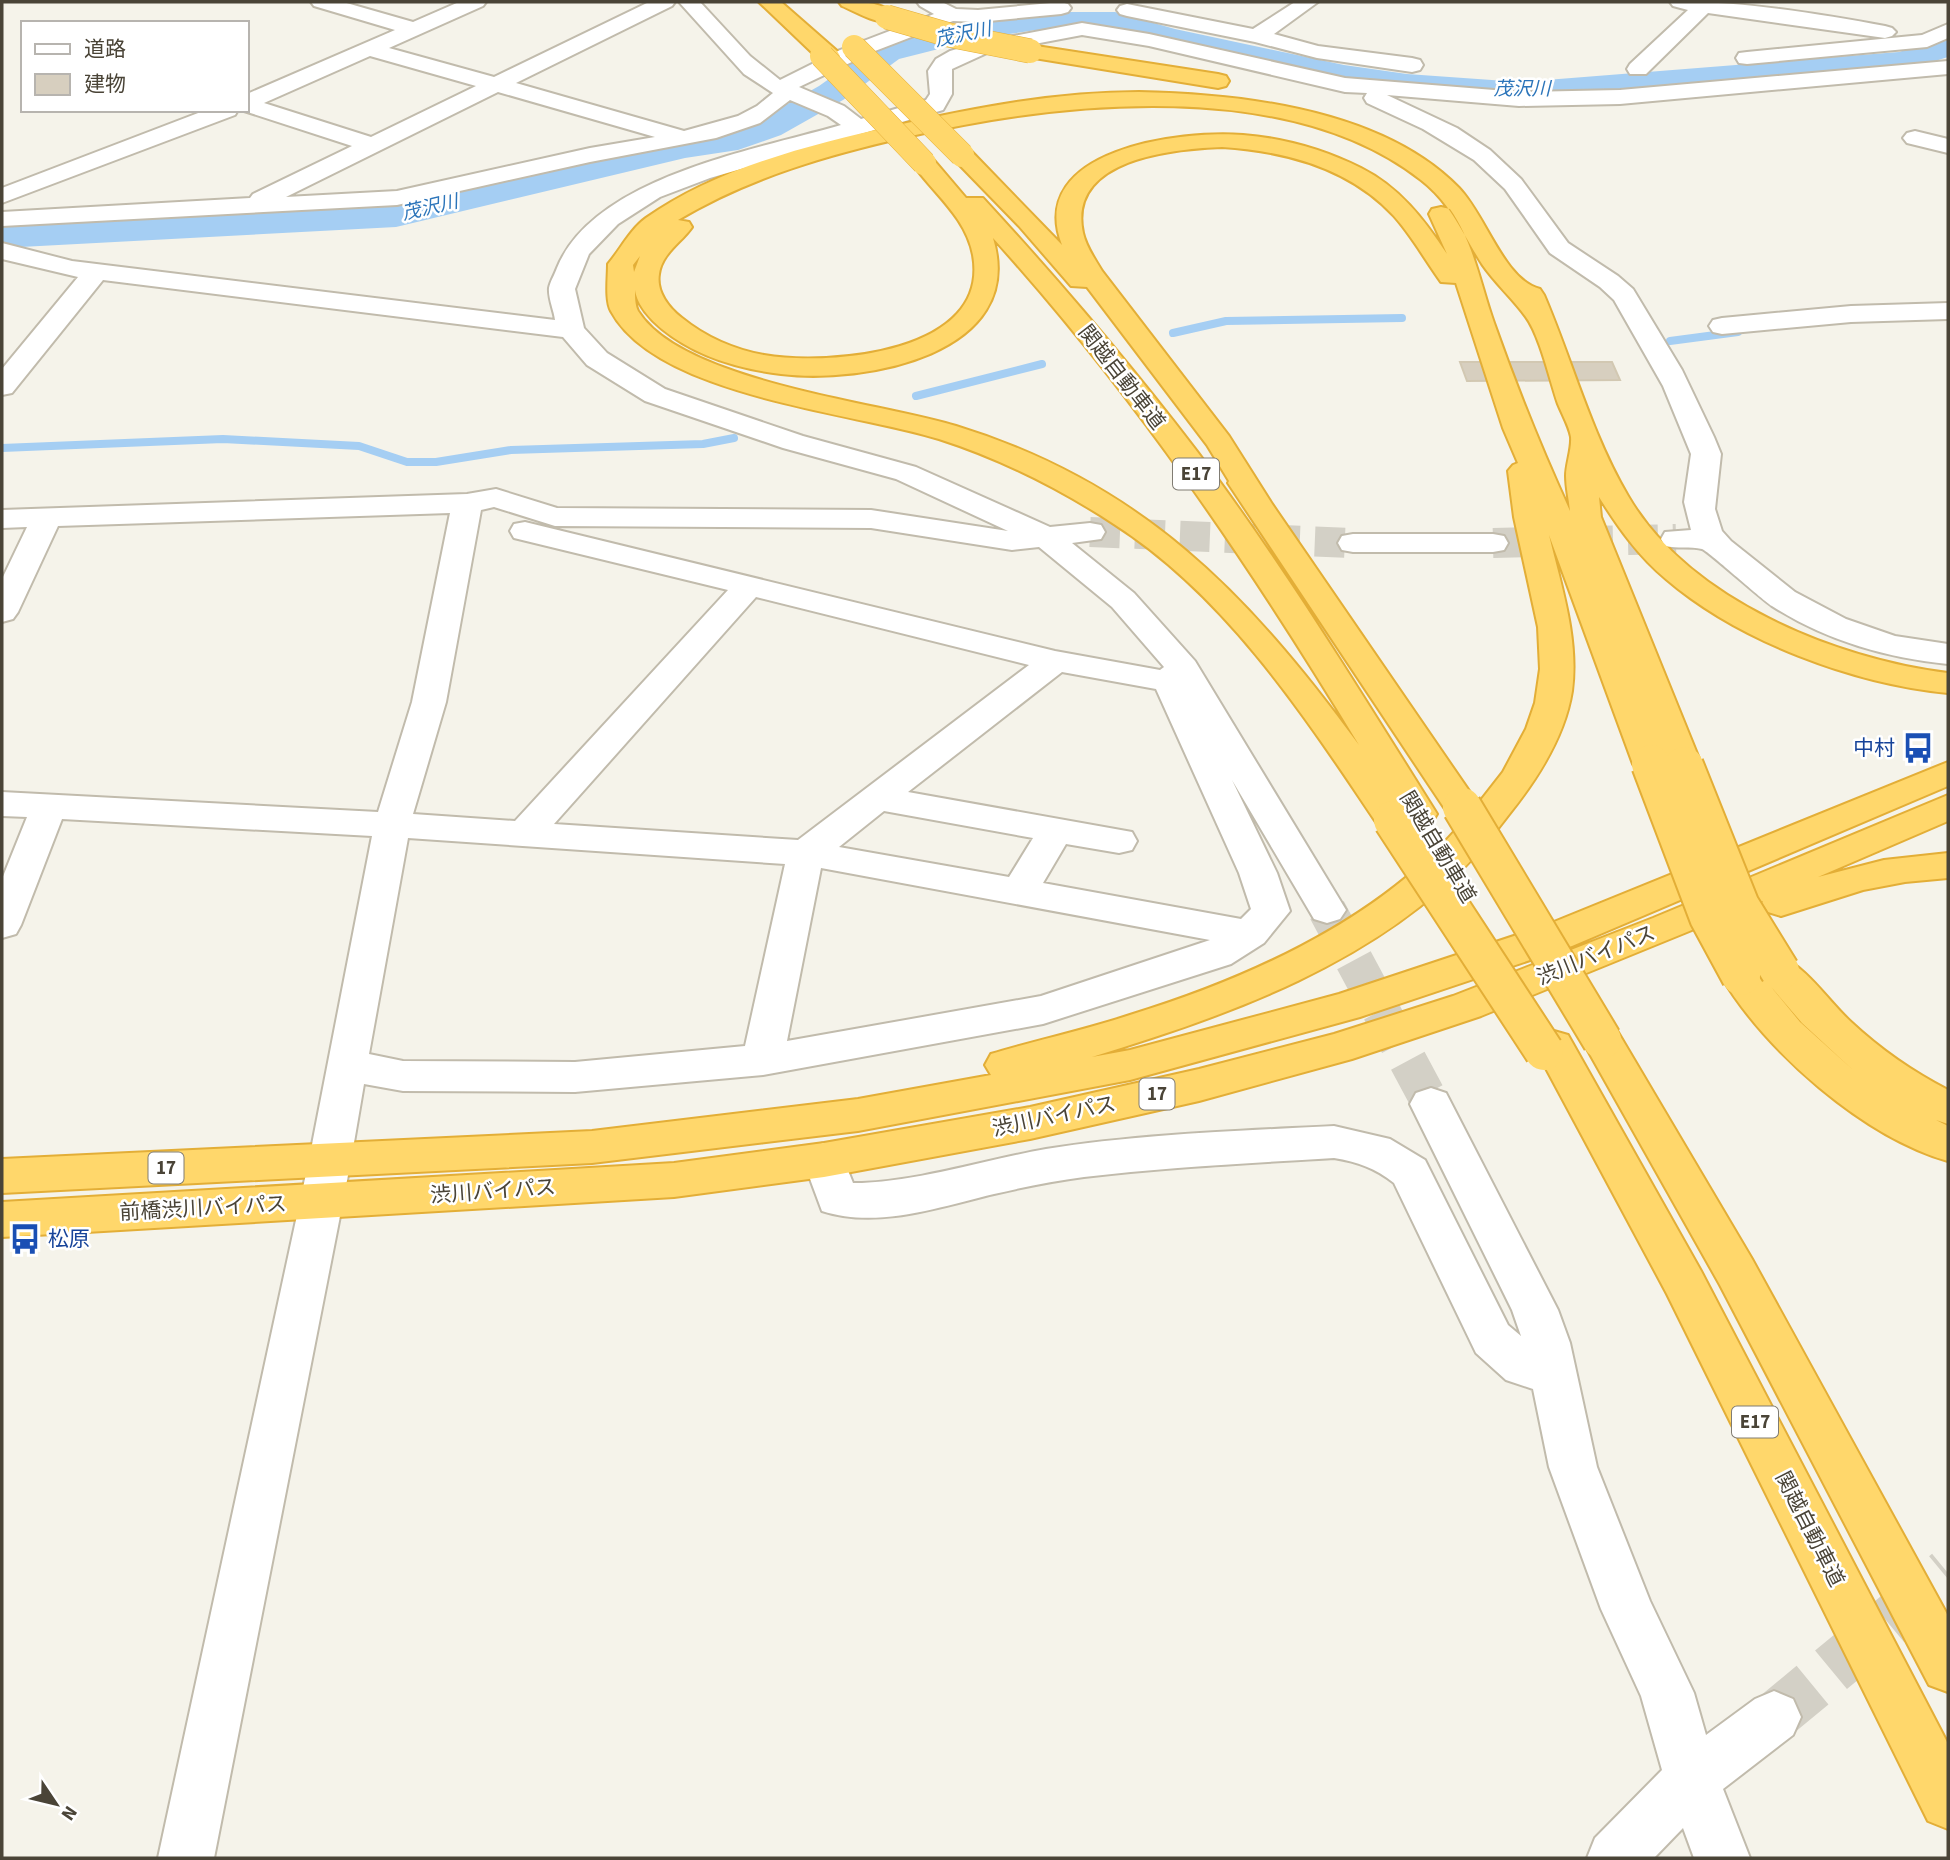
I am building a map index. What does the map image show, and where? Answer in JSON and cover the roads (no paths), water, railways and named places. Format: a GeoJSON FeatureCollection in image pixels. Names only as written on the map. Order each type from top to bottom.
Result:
{"type":"FeatureCollection","features":[{"type":"Feature","properties":{"kind":"highway"},"geometry":{"type":"LineString","coordinates":[[769,2],[837,49],[940,160],[981,241],[985,260],[983,295],[974,313],[960,327],[936,342],[907,354],[870,363],[829,367],[761,363],[698,343],[677,330],[650,301],[646,283],[649,266],[673,233],[693,218],[752,189],[845,159],[983,125],[1079,112],[1167,109],[1239,116],[1295,128],[1338,142],[1393,169],[1435,205],[1447,224],[1458,247],[1479,319],[1517,428],[1668,765]]}},
{"type":"Feature","properties":{"kind":"highway"},"geometry":{"type":"LineString","coordinates":[[849,2],[887,17],[949,35],[1272,91],[1349,113],[1413,141],[1439,157],[1481,197],[1512,253],[1542,319],[1613,496],[1653,551],[1681,578],[1751,623],[1839,658],[1889,673],[1948,683]]}},
{"type":"Feature","properties":{"kind":"highway","name":"関越自動車道"},"geometry":{"type":"LineString","coordinates":[[837,49],[940,160],[1067,309],[1153,415],[1275,584],[1406,817],[1608,1144],[1685,1284],[1948,1801]]}},
{"type":"Feature","properties":{"kind":"highway"},"geometry":{"type":"LineString","coordinates":[[1406,817],[1330,728],[1277,657],[1233,607],[1187,563],[1143,528],[1097,497],[1048,471],[999,450],[945,431],[738,381],[666,351],[626,315],[618,294],[618,275],[623,257],[636,239],[681,205],[741,177],[846,145],[917,128],[1045,104],[1120,99],[1202,101],[1274,111],[1322,124],[1389,149],[1415,164],[1458,202],[1496,264],[1542,319]]}},
{"type":"Feature","properties":{"kind":"highway"},"geometry":{"type":"LineString","coordinates":[[1258,502],[1219,442],[1091,274],[1078,251],[1070,231],[1069,214],[1073,197],[1083,181],[1100,168],[1122,157],[1175,143],[1207,140],[1244,142],[1311,156],[1341,167],[1388,197],[1410,218],[1479,319]]}},
{"type":"Feature","properties":{"kind":"highway","name":"関越自動車道"},"geometry":{"type":"LineString","coordinates":[[940,160],[1028,221],[1178,399],[1258,502],[1462,807],[1602,1040],[1736,1272],[1948,1667]]}},
{"type":"Feature","properties":{"kind":"highway"},"geometry":{"type":"LineString","coordinates":[[725,1133],[1086,1045],[1158,1023],[1292,968],[1358,929],[1457,853],[1493,814],[1523,770],[1543,730],[1555,692],[1558,646],[1530,520],[1517,428]]}},
{"type":"Feature","properties":{"kind":"highway"},"geometry":{"type":"LineString","coordinates":[[1586,433],[1581,476],[1586,517],[1668,765],[1709,917],[1761,974],[1809,1007],[1877,1068],[1921,1096],[1948,1108]]}},
{"type":"Feature","properties":{"kind":"highway","name":"渋川バイパス"},"geometry":{"type":"LineString","coordinates":[[326,1181],[858,1115],[1130,1065],[1346,1007],[1558,936],[1948,773]]}},
{"type":"Feature","properties":{"kind":"highway","name":"渋川バイパス"},"geometry":{"type":"LineString","coordinates":[[326,1181],[674,1180],[824,1160],[1043,1120],[1199,1085],[1338,1048],[1466,1006],[1576,964],[1948,807]]}},
{"type":"Feature","properties":{"kind":"highway"},"geometry":{"type":"LineString","coordinates":[[1338,1048],[1462,1016],[1581,978],[1833,884],[1885,872],[1948,866]]}},
{"type":"Feature","properties":{"kind":"highway"},"geometry":{"type":"LineString","coordinates":[[1761,974],[1769,1016],[1802,1051],[1843,1086],[1896,1120],[1948,1145]]}},
{"type":"Feature","properties":{"kind":"highway","name":"前橋渋川バイパス"},"geometry":{"type":"LineString","coordinates":[[2,1176],[326,1181]]}},
{"type":"Feature","properties":{"kind":"highway","name":"前橋渋川バイパス"},"geometry":{"type":"LineString","coordinates":[[2,1220],[326,1181]]}},
{"type":"Feature","properties":{"kind":"street"},"geometry":{"type":"LineString","coordinates":[[321,2],[415,29]]}},
{"type":"Feature","properties":{"kind":"street"},"geometry":{"type":"LineString","coordinates":[[248,104],[472,2]]}},
{"type":"Feature","properties":{"kind":"street"},"geometry":{"type":"LineString","coordinates":[[244,207],[665,2]]}},
{"type":"Feature","properties":{"kind":"street"},"geometry":{"type":"LineString","coordinates":[[689,2],[761,77],[790,93],[844,113],[856,127]]}},
{"type":"Feature","properties":{"kind":"street"},"geometry":{"type":"LineString","coordinates":[[927,2],[952,15]]}},
{"type":"Feature","properties":{"kind":"street"},"geometry":{"type":"LineString","coordinates":[[1257,36],[1308,2]]}},
{"type":"Feature","properties":{"kind":"street"},"geometry":{"type":"LineString","coordinates":[[1680,2],[1706,4],[1758,16],[1860,27],[1940,41]]}},
{"type":"Feature","properties":{"kind":"street"},"geometry":{"type":"LineString","coordinates":[[1639,69],[1706,4]]}},
{"type":"Feature","properties":{"kind":"street"},"geometry":{"type":"LineString","coordinates":[[790,93],[789,83],[878,40],[952,15],[978,16],[1076,7]]}},
{"type":"Feature","properties":{"kind":"street"},"geometry":{"type":"LineString","coordinates":[[1112,8],[1149,13],[1257,36],[1317,52],[1430,67]]}},
{"type":"Feature","properties":{"kind":"street"},"geometry":{"type":"LineString","coordinates":[[1327,910],[1175,675],[1123,600],[1044,536],[906,473],[711,416],[655,395],[628,380],[597,359],[571,330],[562,289],[577,251],[609,219],[650,192],[702,173],[936,106],[941,94],[939,71],[944,64],[958,56],[1021,38],[1082,29],[1149,40],[1345,85],[1519,99],[1572,99],[1948,67]]}},
{"type":"Feature","properties":{"kind":"street"},"geometry":{"type":"LineString","coordinates":[[1721,61],[1940,41]]}},
{"type":"Feature","properties":{"kind":"street"},"geometry":{"type":"LineString","coordinates":[[369,49],[684,138]]}},
{"type":"Feature","properties":{"kind":"street"},"geometry":{"type":"LineString","coordinates":[[1614,71],[1666,66]]}},
{"type":"Feature","properties":{"kind":"street"},"geometry":{"type":"LineString","coordinates":[[1345,85],[1439,125],[1480,154],[1513,184],[1562,252],[1602,276],[1631,303],[1695,423],[1704,447],[1706,454],[1698,498],[1701,518],[1711,540],[1767,590],[1808,615],[1848,632],[1941,650]]}},
{"type":"Feature","properties":{"kind":"street"},"geometry":{"type":"LineString","coordinates":[[2,219],[397,198],[684,138],[747,120],[790,93]]}},
{"type":"Feature","properties":{"kind":"street"},"geometry":{"type":"LineString","coordinates":[[248,104],[372,145]]}},
{"type":"Feature","properties":{"kind":"street"},"geometry":{"type":"LineString","coordinates":[[2,196],[222,112]]}},
{"type":"Feature","properties":{"kind":"street"},"geometry":{"type":"LineString","coordinates":[[1915,138],[1948,146]]}},
{"type":"Feature","properties":{"kind":"street"},"geometry":{"type":"LineString","coordinates":[[2,251],[72,270],[571,330]]}},
{"type":"Feature","properties":{"kind":"street"},"geometry":{"type":"LineString","coordinates":[[2,387],[96,272]]}},
{"type":"Feature","properties":{"kind":"street"},"geometry":{"type":"LineString","coordinates":[[1722,326],[1851,314],[1948,311]]}},
{"type":"Feature","properties":{"kind":"street"},"geometry":{"type":"LineString","coordinates":[[2,519],[466,507],[496,498],[555,517],[871,519],[1012,541],[1090,532]]}},
{"type":"Feature","properties":{"kind":"street"},"geometry":{"type":"LineString","coordinates":[[466,507],[531,533],[1055,662],[1175,675]]}},
{"type":"Feature","properties":{"kind":"street"},"geometry":{"type":"LineString","coordinates":[[186,1858],[326,1181],[392,825],[429,702],[466,507]]}},
{"type":"Feature","properties":{"kind":"street"},"geometry":{"type":"LineString","coordinates":[[2,612],[47,517]]}},
{"type":"Feature","properties":{"kind":"street"},"geometry":{"type":"LineString","coordinates":[[1676,540],[1711,540]]}},
{"type":"Feature","properties":{"kind":"street"},"geometry":{"type":"LineString","coordinates":[[1353,543],[1493,543]]}},
{"type":"Feature","properties":{"kind":"street"},"geometry":{"type":"LineString","coordinates":[[523,835],[749,586]]}},
{"type":"Feature","properties":{"kind":"street"},"geometry":{"type":"LineString","coordinates":[[763,1059],[806,853],[1055,662]]}},
{"type":"Feature","properties":{"kind":"street"},"geometry":{"type":"LineString","coordinates":[[346,1065],[404,1076],[575,1077],[763,1059],[1043,1010],[1217,954],[1250,934],[1271,911],[1258,873],[1175,675]]}},
{"type":"Feature","properties":{"kind":"street"},"geometry":{"type":"LineString","coordinates":[[877,798],[1119,841]]}},
{"type":"Feature","properties":{"kind":"street"},"geometry":{"type":"LineString","coordinates":[[2,804],[392,825],[806,853],[1250,934]]}},
{"type":"Feature","properties":{"kind":"street"},"geometry":{"type":"LineString","coordinates":[[2,923],[49,807]]}},
{"type":"Feature","properties":{"kind":"street"},"geometry":{"type":"LineString","coordinates":[[1019,892],[1056,830]]}},
{"type":"Feature","properties":{"kind":"street"},"geometry":{"type":"LineString","coordinates":[[1431,1104],[1535,1310],[1547,1343],[1573,1467],[1627,1609],[1667,1693],[1692,1779],[1722,1858]]}},
{"type":"Feature","properties":{"kind":"street"},"geometry":{"type":"LineString","coordinates":[[824,1160],[837,1199],[857,1202],[886,1199],[1045,1166],[1334,1142],[1358,1145],[1391,1156],[1410,1172],[1492,1339],[1522,1366],[1553,1376]]}},
{"type":"Feature","properties":{"kind":"street"},"geometry":{"type":"LineString","coordinates":[[1615,1858],[1692,1779],[1774,1717]]}},
{"type":"Feature","properties":{"kind":"waterway","name":"茂沢川"},"geometry":{"type":"LineString","coordinates":[[2,237],[396,216],[685,148],[726,143],[769,128],[831,93],[888,52],[982,29],[1036,21],[1115,21],[1169,37],[1344,75],[1407,84],[1520,92],[1903,61],[1948,46]]}},
{"type":"Feature","properties":{"kind":"waterway"},"geometry":{"type":"LineString","coordinates":[[1173,333],[1226,321],[1402,318]]}},
{"type":"Feature","properties":{"kind":"waterway"},"geometry":{"type":"LineString","coordinates":[[1670,341],[1738,332]]}},
{"type":"Feature","properties":{"kind":"waterway"},"geometry":{"type":"LineString","coordinates":[[916,396],[1042,364]]}},
{"type":"Feature","properties":{"kind":"waterway"},"geometry":{"type":"LineString","coordinates":[[2,448],[223,439],[359,446],[407,462],[436,462],[511,450],[703,444],[734,438]]}},
{"type":"Feature","properties":{"kind":"tunnel"},"geometry":{"type":"LineString","coordinates":[[1090,532],[1353,543]]}},
{"type":"Feature","properties":{"kind":"tunnel"},"geometry":{"type":"LineString","coordinates":[[1493,543],[1676,539]]}},
{"type":"Feature","properties":{"kind":"tunnel"},"geometry":{"type":"LineString","coordinates":[[1327,910],[1431,1104]]}},
{"type":"Feature","properties":{"kind":"tunnel"},"geometry":{"type":"LineString","coordinates":[[1774,1717],[1948,1573]]}},
{"type":"Feature","properties":{"kind":"place","name":"中村"},"geometry":{"type":"Point","coordinates":[1918,748]}},
{"type":"Feature","properties":{"kind":"place","name":"松原"},"geometry":{"type":"Point","coordinates":[25,1239]}}]}
